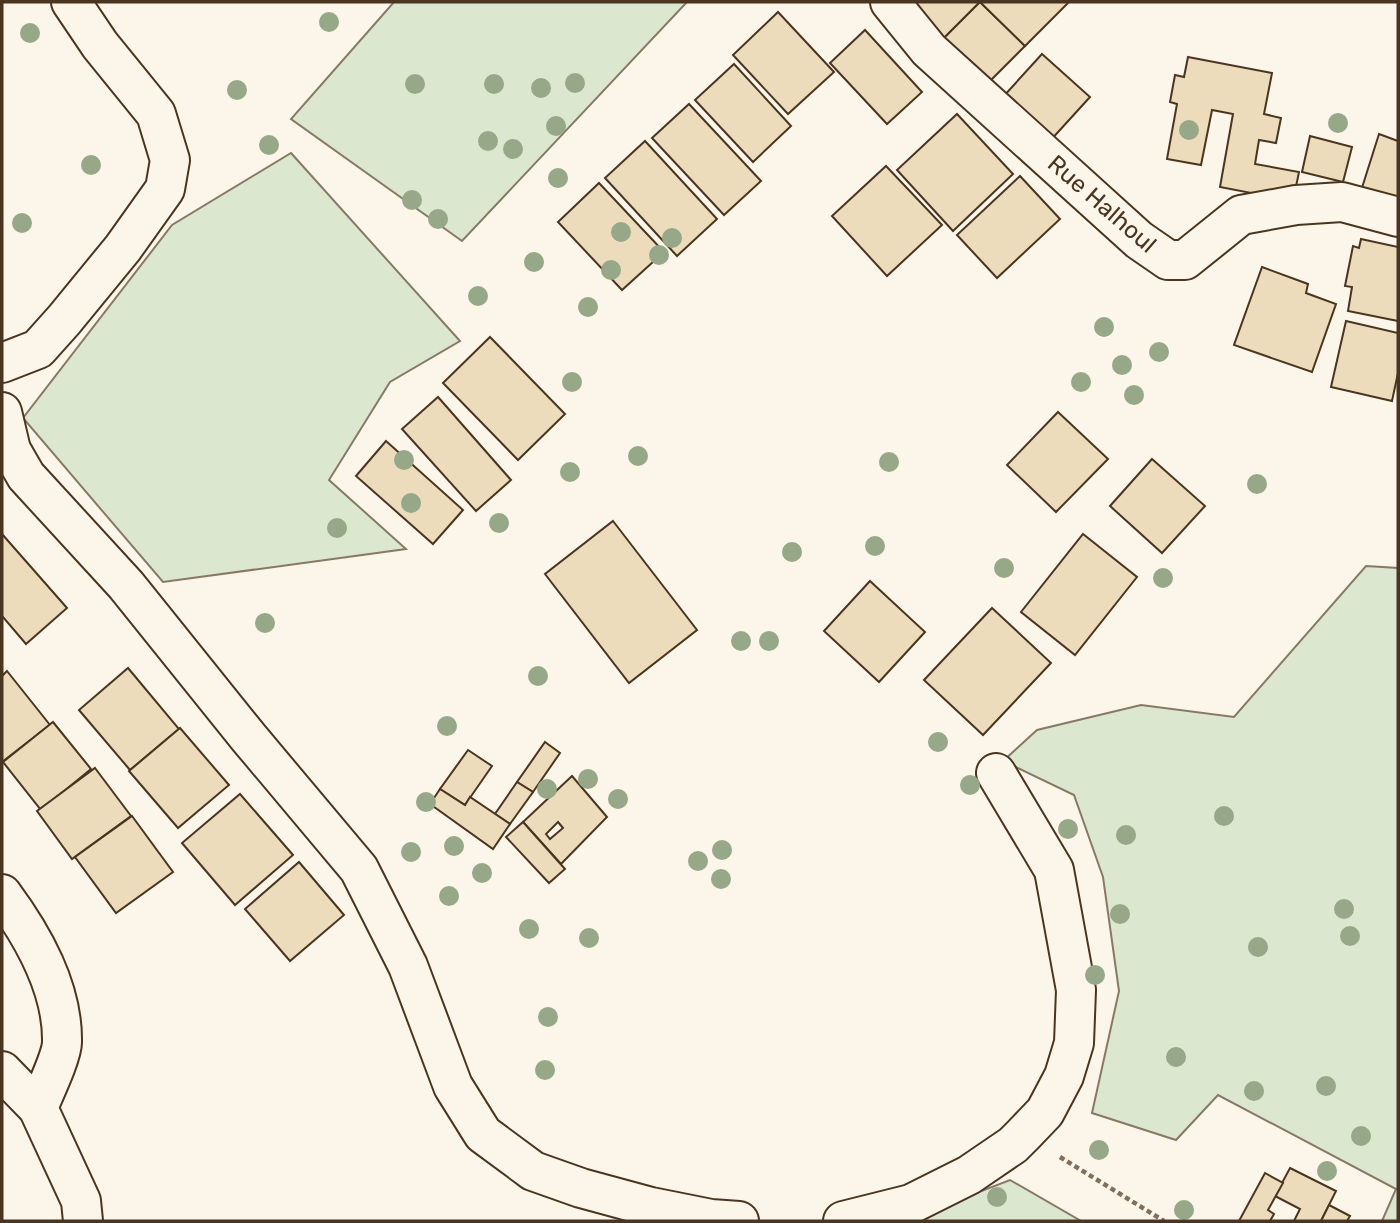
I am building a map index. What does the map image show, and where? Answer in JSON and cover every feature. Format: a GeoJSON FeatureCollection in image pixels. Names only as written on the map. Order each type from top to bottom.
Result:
{"type":"FeatureCollection","features":[{"type":"Feature","properties":{"kind":"street"},"geometry":{"type":"LineString","coordinates":[[2,363],[38,349],[123,248],[165,189],[170,160],[156,114],[100,45],[71,2]]}},
{"type":"Feature","properties":{"kind":"street","name":"Rue Halhoul"},"geometry":{"type":"LineString","coordinates":[[890,2],[929,50],[1139,240],[1168,260],[1185,260],[1241,215],[1342,202],[1398,217]]}},
{"type":"Feature","properties":{"kind":"street"},"geometry":{"type":"LineString","coordinates":[[2,412],[11,450],[26,476],[126,585],[359,869],[408,966],[453,1086],[483,1134],[533,1171],[581,1188],[651,1207],[711,1219],[739,1221]]}},
{"type":"Feature","properties":{"kind":"street"},"geometry":{"type":"LineString","coordinates":[[843,1221],[911,1204],[969,1175],[1023,1135],[1045,1112],[1064,1076],[1074,1043],[1076,990],[1054,870],[996,773]]}},
{"type":"Feature","properties":{"kind":"street"},"geometry":{"type":"LineString","coordinates":[[2,894],[34,940],[56,994],[62,1044],[38,1108]]}},
{"type":"Feature","properties":{"kind":"street"},"geometry":{"type":"LineString","coordinates":[[2,1071],[38,1108],[81,1201],[83,1221]]}},
{"type":"Feature","properties":{"kind":"path"},"geometry":{"type":"LineString","coordinates":[[1023,1135],[1164,1221]]}},
{"type":"Feature","properties":{"kind":"green space"},"geometry":{"type":"Polygon","coordinates":[[[394,2],[687,2],[462,241],[291,119],[394,2]]]}},
{"type":"Feature","properties":{"kind":"green space"},"geometry":{"type":"Polygon","coordinates":[[[291,153],[460,341],[390,382],[329,480],[406,549],[163,582],[23,418],[172,225],[291,153]]]}},
{"type":"Feature","properties":{"kind":"green space"},"geometry":{"type":"Polygon","coordinates":[[[1366,566],[1398,568],[1398,1221],[1382,1221],[1396,1189],[1218,1095],[1176,1140],[1092,1113],[1119,991],[1103,877],[1074,795],[1003,761],[1037,730],[1141,705],[1234,717],[1366,566]]]}},
{"type":"Feature","properties":{"kind":"green space"},"geometry":{"type":"Polygon","coordinates":[[[1010,1180],[1081,1221],[903,1221],[1010,1180]]]}},
{"type":"Feature","properties":{"kind":"building"},"geometry":{"type":"Polygon","coordinates":[[[908,2],[980,2],[944,38],[908,2]]]}},
{"type":"Feature","properties":{"kind":"building"},"geometry":{"type":"Polygon","coordinates":[[[980,2],[1025,46],[989,82],[944,38],[980,2]]]}},
{"type":"Feature","properties":{"kind":"building"},"geometry":{"type":"Polygon","coordinates":[[[980,2],[1069,2],[1025,46],[980,2]]]}},
{"type":"Feature","properties":{"kind":"building"},"geometry":{"type":"Polygon","coordinates":[[[778,12],[834,72],[788,114],[733,55],[778,12]]]}},
{"type":"Feature","properties":{"kind":"building"},"geometry":{"type":"Polygon","coordinates":[[[865,30],[922,92],[887,124],[830,63],[865,30]]]}},
{"type":"Feature","properties":{"kind":"building"},"geometry":{"type":"Polygon","coordinates":[[[1042,54],[1090,97],[1049,142],[1002,98],[1042,54]]]}},
{"type":"Feature","properties":{"kind":"building"},"geometry":{"type":"Polygon","coordinates":[[[1188,57],[1272,73],[1264,114],[1281,118],[1276,143],[1259,140],[1255,164],[1299,172],[1293,201],[1220,187],[1233,114],[1212,110],[1201,165],[1167,159],[1177,104],[1170,102],[1175,75],[1184,77],[1188,57]]]}},
{"type":"Feature","properties":{"kind":"building"},"geometry":{"type":"Polygon","coordinates":[[[734,64],[791,126],[753,162],[695,100],[734,64]]]}},
{"type":"Feature","properties":{"kind":"building"},"geometry":{"type":"Polygon","coordinates":[[[689,104],[761,181],[724,215],[652,138],[689,104]]]}},
{"type":"Feature","properties":{"kind":"building"},"geometry":{"type":"Polygon","coordinates":[[[957,114],[1013,174],[953,231],[897,170],[957,114]]]}},
{"type":"Feature","properties":{"kind":"building"},"geometry":{"type":"Polygon","coordinates":[[[1379,134],[1398,141],[1398,206],[1360,194],[1379,134]]]}},
{"type":"Feature","properties":{"kind":"building"},"geometry":{"type":"Polygon","coordinates":[[[1310,136],[1352,147],[1343,182],[1302,172],[1310,136]]]}},
{"type":"Feature","properties":{"kind":"building"},"geometry":{"type":"Polygon","coordinates":[[[645,141],[717,219],[677,256],[605,178],[645,141]]]}},
{"type":"Feature","properties":{"kind":"building"},"geometry":{"type":"Polygon","coordinates":[[[886,166],[942,225],[887,276],[832,216],[886,166]]]}},
{"type":"Feature","properties":{"kind":"building"},"geometry":{"type":"Polygon","coordinates":[[[1020,176],[1060,219],[997,278],[957,235],[1020,176]]]}},
{"type":"Feature","properties":{"kind":"building"},"geometry":{"type":"Polygon","coordinates":[[[599,183],[664,252],[622,290],[558,222],[599,183]]]}},
{"type":"Feature","properties":{"kind":"building"},"geometry":{"type":"Polygon","coordinates":[[[1361,239],[1398,247],[1398,321],[1348,311],[1352,287],[1345,286],[1353,246],[1359,248],[1361,239]]]}},
{"type":"Feature","properties":{"kind":"building"},"geometry":{"type":"Polygon","coordinates":[[[1262,267],[1308,284],[1306,293],[1336,304],[1312,372],[1234,345],[1262,267]]]}},
{"type":"Feature","properties":{"kind":"building"},"geometry":{"type":"Polygon","coordinates":[[[1346,321],[1398,333],[1398,373],[1392,401],[1331,387],[1346,321]]]}},
{"type":"Feature","properties":{"kind":"building"},"geometry":{"type":"Polygon","coordinates":[[[490,337],[565,414],[518,460],[443,383],[490,337]]]}},
{"type":"Feature","properties":{"kind":"building"},"geometry":{"type":"Polygon","coordinates":[[[438,397],[511,480],[476,511],[402,429],[438,397]]]}},
{"type":"Feature","properties":{"kind":"building"},"geometry":{"type":"Polygon","coordinates":[[[1058,412],[1108,459],[1056,512],[1007,465],[1058,412]]]}},
{"type":"Feature","properties":{"kind":"building"},"geometry":{"type":"Polygon","coordinates":[[[386,441],[463,510],[433,544],[356,476],[386,441]]]}},
{"type":"Feature","properties":{"kind":"building"},"geometry":{"type":"Polygon","coordinates":[[[1152,459],[1205,506],[1162,553],[1110,506],[1152,459]]]}},
{"type":"Feature","properties":{"kind":"building"},"geometry":{"type":"Polygon","coordinates":[[[613,521],[697,630],[629,683],[545,574],[613,521]]]}},
{"type":"Feature","properties":{"kind":"building"},"geometry":{"type":"Polygon","coordinates":[[[2,534],[67,608],[26,644],[2,616],[2,534]]]}},
{"type":"Feature","properties":{"kind":"building"},"geometry":{"type":"Polygon","coordinates":[[[1083,534],[1137,577],[1075,655],[1021,612],[1083,534]]]}},
{"type":"Feature","properties":{"kind":"building"},"geometry":{"type":"Polygon","coordinates":[[[870,581],[925,632],[879,682],[824,631],[870,581]]]}},
{"type":"Feature","properties":{"kind":"building"},"geometry":{"type":"Polygon","coordinates":[[[992,608],[1051,663],[983,735],[924,680],[992,608]]]}},
{"type":"Feature","properties":{"kind":"building"},"geometry":{"type":"Polygon","coordinates":[[[128,668],[179,729],[130,770],[79,710],[128,668]]]}},
{"type":"Feature","properties":{"kind":"building"},"geometry":{"type":"Polygon","coordinates":[[[7,671],[50,725],[2,762],[2,676],[7,671]]]}},
{"type":"Feature","properties":{"kind":"building"},"geometry":{"type":"Polygon","coordinates":[[[53,722],[91,769],[41,810],[3,762],[53,722]]]}},
{"type":"Feature","properties":{"kind":"building"},"geometry":{"type":"Polygon","coordinates":[[[180,728],[229,785],[178,828],[129,771],[180,728]]]}},
{"type":"Feature","properties":{"kind":"building"},"geometry":{"type":"Polygon","coordinates":[[[545,742],[560,753],[533,792],[517,782],[545,742]]]}},
{"type":"Feature","properties":{"kind":"building"},"geometry":{"type":"Polygon","coordinates":[[[468,750],[492,766],[465,805],[440,789],[468,750]]]}},
{"type":"Feature","properties":{"kind":"building"},"geometry":{"type":"Polygon","coordinates":[[[95,768],[131,816],[72,859],[37,811],[95,768]]]}},
{"type":"Feature","properties":{"kind":"building"},"geometry":{"type":"Polygon","coordinates":[[[572,776],[607,817],[561,864],[523,822],[572,776]],[[558,822],[546,834],[550,839],[563,828],[558,822]]]}},
{"type":"Feature","properties":{"kind":"building"},"geometry":{"type":"Polygon","coordinates":[[[517,782],[533,792],[510,824],[495,814],[517,782]]]}},
{"type":"Feature","properties":{"kind":"building"},"geometry":{"type":"Polygon","coordinates":[[[440,789],[465,805],[470,797],[510,824],[493,849],[430,804],[440,789]]]}},
{"type":"Feature","properties":{"kind":"building"},"geometry":{"type":"Polygon","coordinates":[[[240,794],[293,855],[235,905],[182,843],[240,794]]]}},
{"type":"Feature","properties":{"kind":"building"},"geometry":{"type":"Polygon","coordinates":[[[132,816],[173,872],[116,913],[75,857],[132,816]]]}},
{"type":"Feature","properties":{"kind":"building"},"geometry":{"type":"Polygon","coordinates":[[[523,822],[565,869],[549,883],[506,837],[523,822]]]}},
{"type":"Feature","properties":{"kind":"building"},"geometry":{"type":"Polygon","coordinates":[[[299,862],[344,915],[290,961],[245,909],[299,862]]]}},
{"type":"Feature","properties":{"kind":"building"},"geometry":{"type":"Polygon","coordinates":[[[1290,1168],[1336,1191],[1321,1221],[1294,1221],[1300,1209],[1275,1196],[1290,1168]]]}},
{"type":"Feature","properties":{"kind":"building"},"geometry":{"type":"Polygon","coordinates":[[[1265,1173],[1283,1183],[1268,1210],[1274,1214],[1270,1221],[1239,1221],[1265,1173]]]}},
{"type":"Feature","properties":{"kind":"building"},"geometry":{"type":"Polygon","coordinates":[[[1329,1205],[1350,1216],[1347,1221],[1321,1221],[1329,1205]]]}}]}
